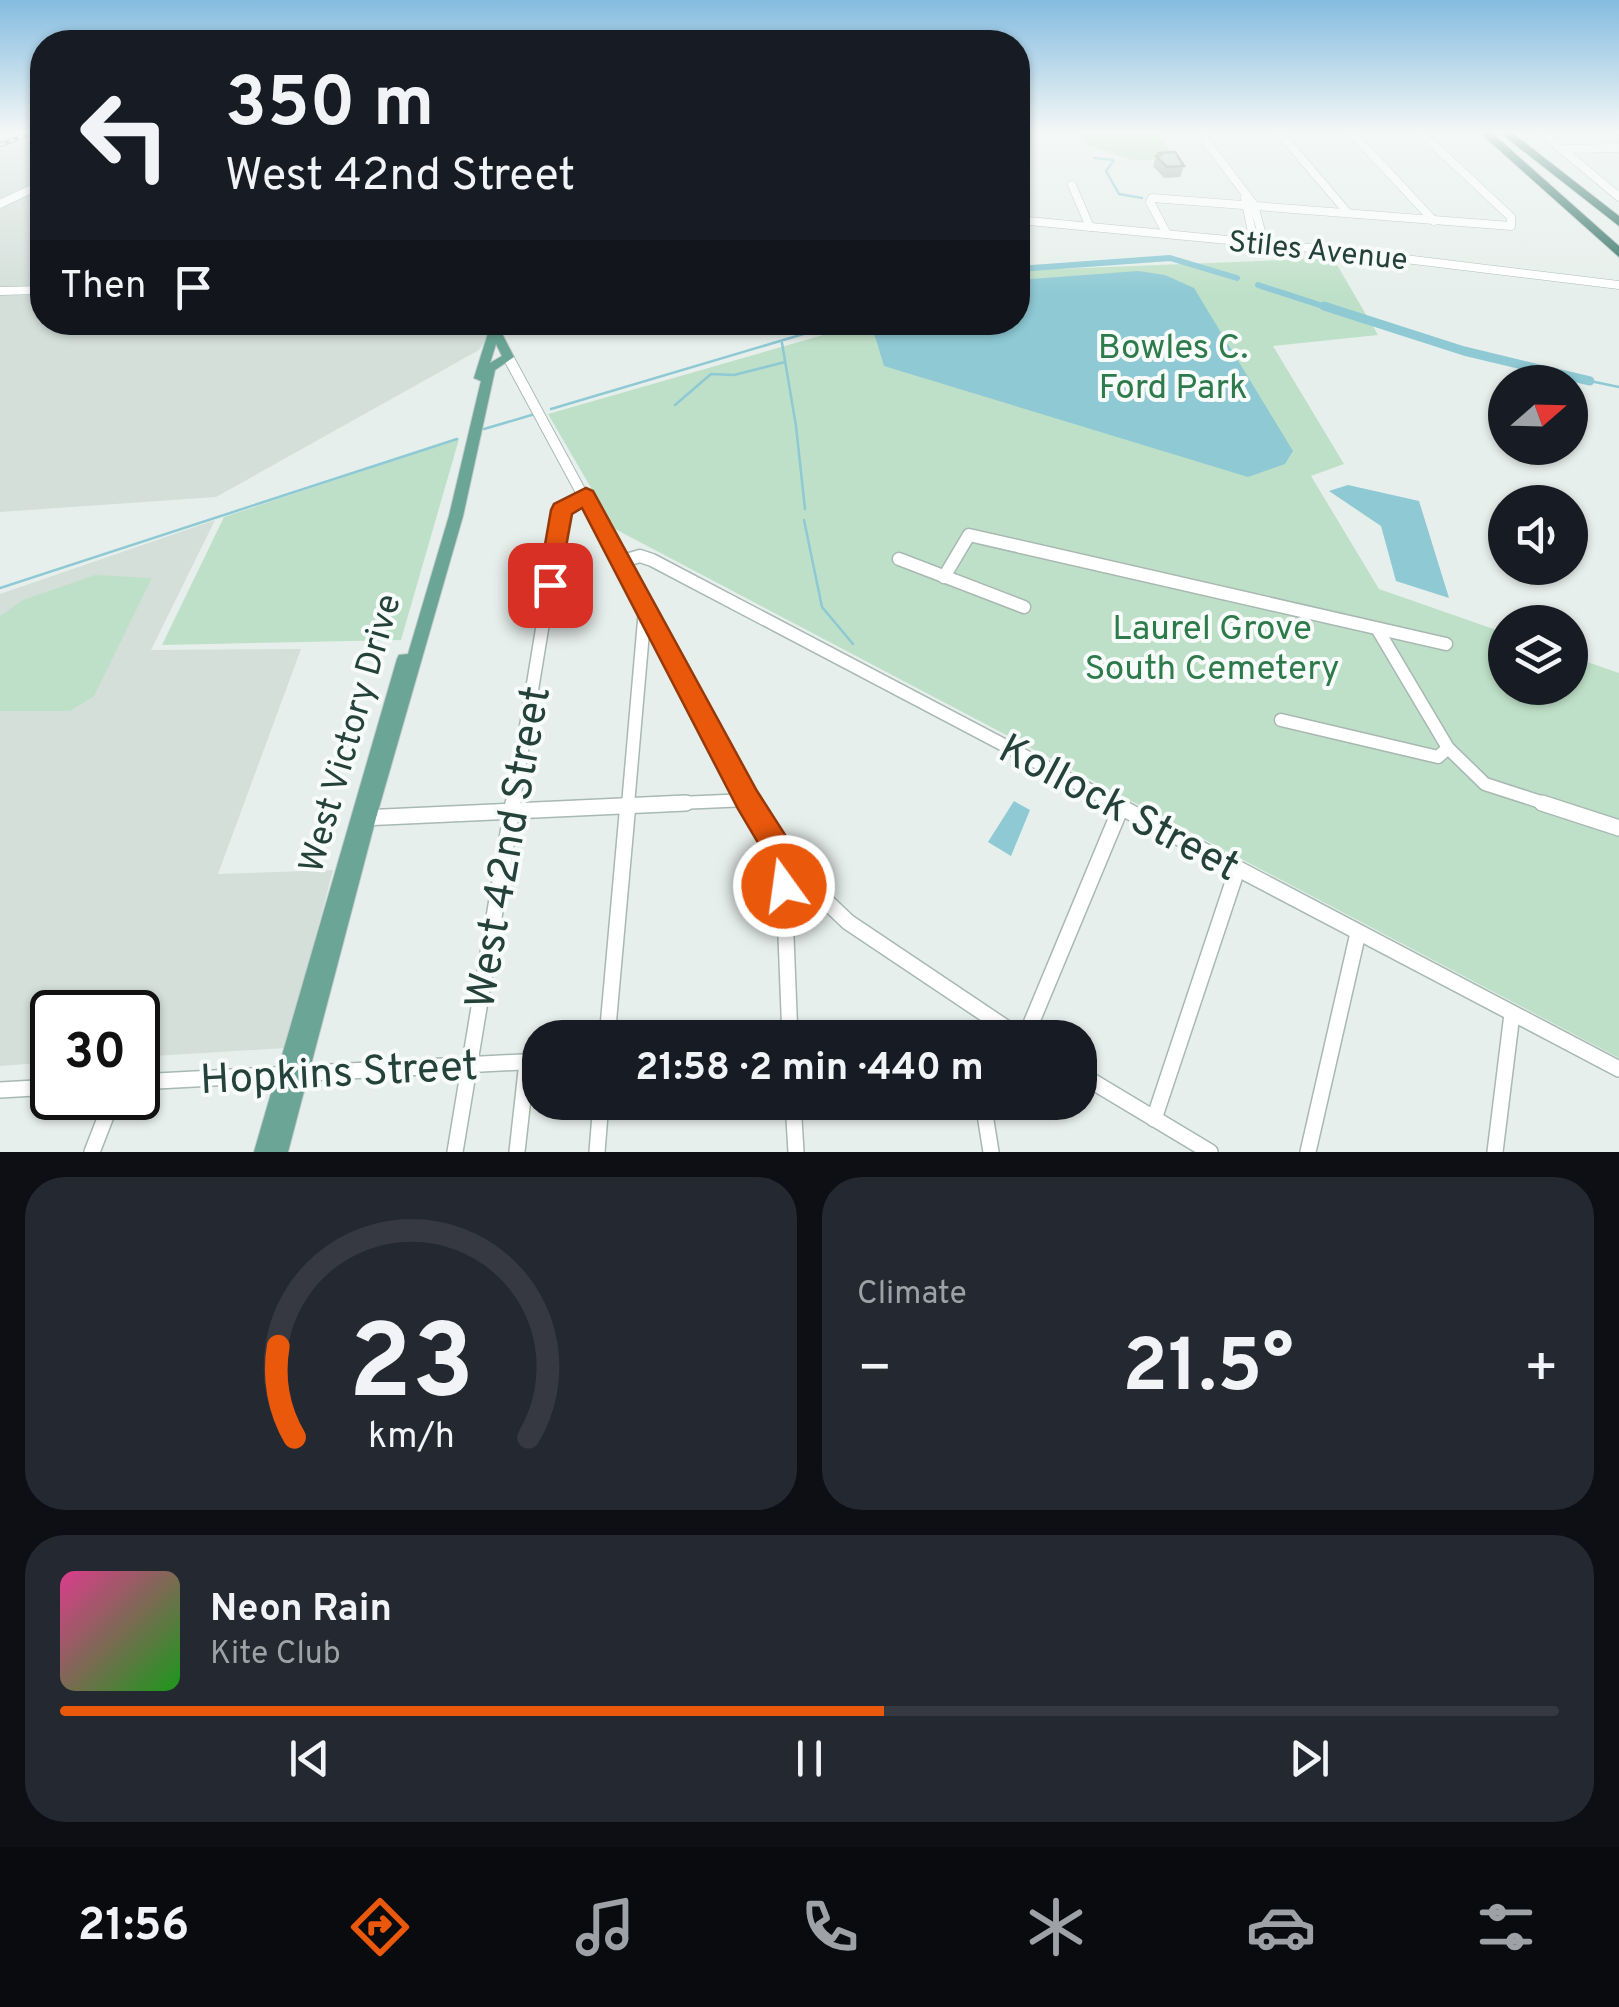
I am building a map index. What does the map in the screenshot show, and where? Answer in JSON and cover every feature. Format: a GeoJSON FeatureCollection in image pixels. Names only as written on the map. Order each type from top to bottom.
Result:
{"type":"FeatureCollection","features":[{"type":"Feature","properties":{"kind":"highway"},"geometry":{"type":"LineString","coordinates":[[1544,186],[1619,252]]}},
{"type":"Feature","properties":{"kind":"highway"},"geometry":{"type":"LineString","coordinates":[[1573,186],[1619,222]]}},
{"type":"Feature","properties":{"kind":"main road","name":"West Victory Drive"},"geometry":{"type":"LineString","coordinates":[[278,1152],[293,1072],[447,516],[490,335]]}},
{"type":"Feature","properties":{"kind":"main road"},"geometry":{"type":"LineString","coordinates":[[496,335],[508,357]]}},
{"type":"Feature","properties":{"kind":"main road","name":"West Victory Drive"},"geometry":{"type":"LineString","coordinates":[[362,818],[456,516],[490,368],[508,357]]}},
{"type":"Feature","properties":{"kind":"main road","name":"West Victory Drive"},"geometry":{"type":"LineString","coordinates":[[264,1152],[293,1072]]}},
{"type":"Feature","properties":{"kind":"street"},"geometry":{"type":"LineString","coordinates":[[1072,186],[1090,227]]}},
{"type":"Feature","properties":{"kind":"street"},"geometry":{"type":"LineString","coordinates":[[1236,186],[1248,202],[1259,243]]}},
{"type":"Feature","properties":{"kind":"street"},"geometry":{"type":"LineString","coordinates":[[1324,186],[1348,214]]}},
{"type":"Feature","properties":{"kind":"street"},"geometry":{"type":"LineString","coordinates":[[1401,186],[1434,221]]}},
{"type":"Feature","properties":{"kind":"street"},"geometry":{"type":"LineString","coordinates":[[1167,234],[1150,202],[1158,197],[1510,226],[1513,222],[1476,186]]}},
{"type":"Feature","properties":{"kind":"street"},"geometry":{"type":"LineString","coordinates":[[0,204],[30,190]]}},
{"type":"Feature","properties":{"kind":"street","name":"Stiles Avenue"},"geometry":{"type":"LineString","coordinates":[[1030,221],[1619,285]]}},
{"type":"Feature","properties":{"kind":"street"},"geometry":{"type":"LineString","coordinates":[[0,291],[30,290]]}},
{"type":"Feature","properties":{"kind":"street"},"geometry":{"type":"LineString","coordinates":[[508,357],[748,800],[788,866],[848,922],[996,1020]]}},
{"type":"Feature","properties":{"kind":"street","name":"West 42nd Street"},"geometry":{"type":"LineString","coordinates":[[454,1152],[562,510],[586,496]]}},
{"type":"Feature","properties":{"kind":"street"},"geometry":{"type":"LineString","coordinates":[[944,577],[969,535],[1446,644]]}},
{"type":"Feature","properties":{"kind":"street","name":"Kollock Street"},"geometry":{"type":"LineString","coordinates":[[619,562],[640,556],[652,560],[1619,1069]]}},
{"type":"Feature","properties":{"kind":"street"},"geometry":{"type":"LineString","coordinates":[[898,560],[1024,607]]}},
{"type":"Feature","properties":{"kind":"street"},"geometry":{"type":"LineString","coordinates":[[608,1020],[624,804],[644,609]]}},
{"type":"Feature","properties":{"kind":"street"},"geometry":{"type":"LineString","coordinates":[[1378,630],[1448,748],[1485,784],[1619,828]]}},
{"type":"Feature","properties":{"kind":"street"},"geometry":{"type":"LineString","coordinates":[[1281,720],[1438,756],[1448,748]]}},
{"type":"Feature","properties":{"kind":"street"},"geometry":{"type":"LineString","coordinates":[[362,818],[748,800]]}},
{"type":"Feature","properties":{"kind":"street"},"geometry":{"type":"LineString","coordinates":[[1031,1020],[1122,805]]}},
{"type":"Feature","properties":{"kind":"street"},"geometry":{"type":"LineString","coordinates":[[788,866],[784,886],[789,1020]]}},
{"type":"Feature","properties":{"kind":"street"},"geometry":{"type":"LineString","coordinates":[[1154,1119],[1237,870]]}},
{"type":"Feature","properties":{"kind":"street"},"geometry":{"type":"LineString","coordinates":[[1308,1152],[1358,933]]}},
{"type":"Feature","properties":{"kind":"street"},"geometry":{"type":"LineString","coordinates":[[977,1020],[980,1009]]}},
{"type":"Feature","properties":{"kind":"street"},"geometry":{"type":"LineString","coordinates":[[1495,1152],[1512,1014]]}},
{"type":"Feature","properties":{"kind":"street","name":"Hopkins Street"},"geometry":{"type":"LineString","coordinates":[[160,1081],[522,1062]]}},
{"type":"Feature","properties":{"kind":"street"},"geometry":{"type":"LineString","coordinates":[[1097,1084],[1189,1146],[1210,1152]]}},
{"type":"Feature","properties":{"kind":"street"},"geometry":{"type":"LineString","coordinates":[[0,1090],[30,1088]]}},
{"type":"Feature","properties":{"kind":"street"},"geometry":{"type":"LineString","coordinates":[[92,1152],[104,1120]]}},
{"type":"Feature","properties":{"kind":"street"},"geometry":{"type":"LineString","coordinates":[[516,1152],[522,1120]]}},
{"type":"Feature","properties":{"kind":"street"},"geometry":{"type":"LineString","coordinates":[[597,1152],[600,1120]]}},
{"type":"Feature","properties":{"kind":"street"},"geometry":{"type":"LineString","coordinates":[[794,1120],[796,1152]]}},
{"type":"Feature","properties":{"kind":"street"},"geometry":{"type":"LineString","coordinates":[[986,1120],[991,1152]]}},
{"type":"Feature","properties":{"kind":"shaded area"},"geometry":{"type":"Polygon","coordinates":[[[0,186],[30,186],[30,335],[490,335],[479,350],[216,497],[0,512],[0,186]]]}},
{"type":"Feature","properties":{"kind":"shaded area"},"geometry":{"type":"Polygon","coordinates":[[[215,520],[151,650],[301,649],[218,874],[333,870],[287,1048],[160,1056],[160,990],[30,990],[30,1064],[0,1066],[0,594],[215,520]]]}},
{"type":"Feature","properties":{"kind":"green space","name":"Laurel Grove South Cemetery"},"geometry":{"type":"Polygon","coordinates":[[[1333,258],[1378,335],[1273,346],[1344,464],[1311,476],[1379,589],[1488,627],[1488,705],[1588,705],[1588,662],[1619,673],[1619,1058],[615,529],[548,414],[823,335],[1030,335],[1030,270],[1333,258]]]}},
{"type":"Feature","properties":{"kind":"green space"},"geometry":{"type":"Polygon","coordinates":[[[459,439],[401,640],[162,645],[224,517],[459,439]]]}},
{"type":"Feature","properties":{"kind":"green space"},"geometry":{"type":"Polygon","coordinates":[[[95,575],[152,578],[94,696],[70,711],[0,711],[0,616],[23,600],[95,575]]]}},
{"type":"Feature","properties":{"kind":"water"},"geometry":{"type":"Polygon","coordinates":[[[1138,271],[1165,275],[1194,288],[1293,451],[1285,464],[1248,477],[884,366],[875,335],[1030,335],[1030,279],[1138,271]]]}},
{"type":"Feature","properties":{"kind":"water"},"geometry":{"type":"Polygon","coordinates":[[[1348,485],[1419,501],[1449,598],[1396,581],[1381,526],[1329,491],[1348,485]]]}},
{"type":"Feature","properties":{"kind":"water"},"geometry":{"type":"Polygon","coordinates":[[[1014,801],[1030,810],[1011,856],[988,842],[1014,801]]]}},
{"type":"Feature","properties":{"kind":"waterway"},"geometry":{"type":"LineString","coordinates":[[1114,186],[1119,194],[1142,198]]}},
{"type":"Feature","properties":{"kind":"waterway"},"geometry":{"type":"LineString","coordinates":[[1030,268],[1170,258],[1237,278]]}},
{"type":"Feature","properties":{"kind":"waterway"},"geometry":{"type":"LineString","coordinates":[[1258,285],[1332,309]]}},
{"type":"Feature","properties":{"kind":"waterway"},"geometry":{"type":"LineString","coordinates":[[1324,306],[1464,351],[1590,381]]}},
{"type":"Feature","properties":{"kind":"waterway"},"geometry":{"type":"LineString","coordinates":[[551,409],[800,335]]}},
{"type":"Feature","properties":{"kind":"waterway"},"geometry":{"type":"LineString","coordinates":[[782,343],[805,509]]}},
{"type":"Feature","properties":{"kind":"waterway"},"geometry":{"type":"LineString","coordinates":[[675,405],[711,374],[734,375],[785,362]]}},
{"type":"Feature","properties":{"kind":"waterway"},"geometry":{"type":"LineString","coordinates":[[1590,381],[1619,387]]}},
{"type":"Feature","properties":{"kind":"waterway"},"geometry":{"type":"LineString","coordinates":[[484,429],[535,414]]}},
{"type":"Feature","properties":{"kind":"waterway"},"geometry":{"type":"LineString","coordinates":[[0,588],[457,439]]}},
{"type":"Feature","properties":{"kind":"waterway"},"geometry":{"type":"LineString","coordinates":[[804,520],[822,607],[853,644]]}},
{"type":"Feature","properties":{"kind":"route"},"geometry":{"type":"LineString","coordinates":[[550,585],[562,510],[586,496],[748,800],[788,866],[784,886]]}},
{"type":"Feature","properties":{"kind":"park label","name":"Bowles C. Ford Park"},"geometry":{"type":"Point","coordinates":[1173,366]}}]}
